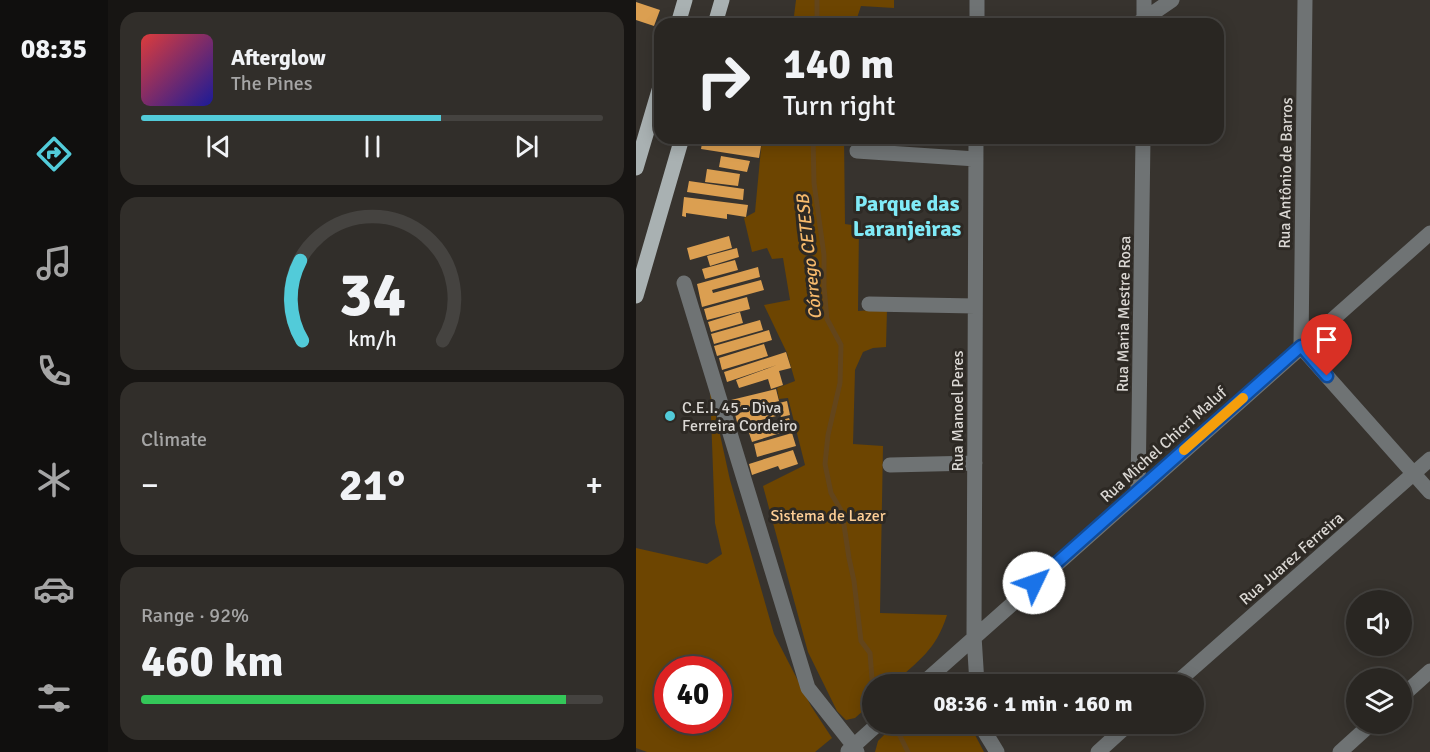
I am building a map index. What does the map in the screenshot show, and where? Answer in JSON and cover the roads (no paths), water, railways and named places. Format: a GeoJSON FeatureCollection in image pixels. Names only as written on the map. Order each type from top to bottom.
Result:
{"type":"FeatureCollection","features":[{"type":"Feature","properties":{"kind":"main road"},"geometry":{"type":"LineString","coordinates":[[680,18],[685,0]]}},
{"type":"Feature","properties":{"kind":"main road"},"geometry":{"type":"LineString","coordinates":[[717,18],[722,0]]}},
{"type":"Feature","properties":{"kind":"main road"},"geometry":{"type":"LineString","coordinates":[[637,161],[654,106]]}},
{"type":"Feature","properties":{"kind":"main road"},"geometry":{"type":"LineString","coordinates":[[636,296],[680,144]]}},
{"type":"Feature","properties":{"kind":"street"},"geometry":{"type":"LineString","coordinates":[[977,0],[977,18]]}},
{"type":"Feature","properties":{"kind":"street"},"geometry":{"type":"LineString","coordinates":[[1142,18],[1144,0]]}},
{"type":"Feature","properties":{"kind":"street"},"geometry":{"type":"LineString","coordinates":[[1148,18],[1172,0]]}},
{"type":"Feature","properties":{"kind":"street","name":"Rua Antônio de Barros"},"geometry":{"type":"LineString","coordinates":[[1301,346],[1305,0]]}},
{"type":"Feature","properties":{"kind":"street","name":"Rua Manoel Peres"},"geometry":{"type":"LineString","coordinates":[[976,144],[974,636],[976,674]]}},
{"type":"Feature","properties":{"kind":"street","name":"Rua Maria Mestre Rosa"},"geometry":{"type":"LineString","coordinates":[[1138,491],[1143,144]]}},
{"type":"Feature","properties":{"kind":"street"},"geometry":{"type":"LineString","coordinates":[[857,152],[976,159]]}},
{"type":"Feature","properties":{"kind":"street","name":"Rua Michel Chicri Maluf"},"geometry":{"type":"LineString","coordinates":[[933,674],[1430,233]]}},
{"type":"Feature","properties":{"kind":"street"},"geometry":{"type":"LineString","coordinates":[[684,283],[807,688],[853,750],[868,734]]}},
{"type":"Feature","properties":{"kind":"street"},"geometry":{"type":"LineString","coordinates":[[869,304],[975,306]]}},
{"type":"Feature","properties":{"kind":"street"},"geometry":{"type":"LineString","coordinates":[[1301,346],[1430,492]]}},
{"type":"Feature","properties":{"kind":"street","name":"Rua Juarez Ferreira"},"geometry":{"type":"LineString","coordinates":[[1186,674],[1430,459]]}},
{"type":"Feature","properties":{"kind":"street"},"geometry":{"type":"LineString","coordinates":[[890,465],[975,463]]}},
{"type":"Feature","properties":{"kind":"street"},"geometry":{"type":"LineString","coordinates":[[1412,687],[1430,671]]}},
{"type":"Feature","properties":{"kind":"street"},"geometry":{"type":"LineString","coordinates":[[986,734],[997,752]]}},
{"type":"Feature","properties":{"kind":"street"},"geometry":{"type":"LineString","coordinates":[[1098,752],[1118,734]]}},
{"type":"Feature","properties":{"kind":"street"},"geometry":{"type":"LineString","coordinates":[[1340,752],[1360,734]]}},
{"type":"Feature","properties":{"kind":"waterway","name":"Córrego CETESB"},"geometry":{"type":"LineString","coordinates":[[817,0],[817,18]]}},
{"type":"Feature","properties":{"kind":"waterway","name":"Córrego CETESB"},"geometry":{"type":"LineString","coordinates":[[813,144],[814,183],[824,255],[827,319],[841,345],[840,383],[828,435],[825,464],[831,493],[842,512],[854,581],[861,641],[870,653],[872,674]]}},
{"type":"Feature","properties":{"kind":"waterway","name":"Córrego CETESB"},"geometry":{"type":"LineString","coordinates":[[899,734],[908,752]]}},
{"type":"Feature","properties":{"kind":"place","name":"C.E.I. 45 - Diva Ferreira Cordeiro"},"geometry":{"type":"Point","coordinates":[670,416]}},
{"type":"Feature","properties":{"kind":"district","name":"Parque das Laranjeiras"},"geometry":{"type":"Point","coordinates":[907,216]}},
{"type":"Feature","properties":{"kind":"park label","name":"Sistema de Lazer"},"geometry":{"type":"Point","coordinates":[828,515]}}]}
